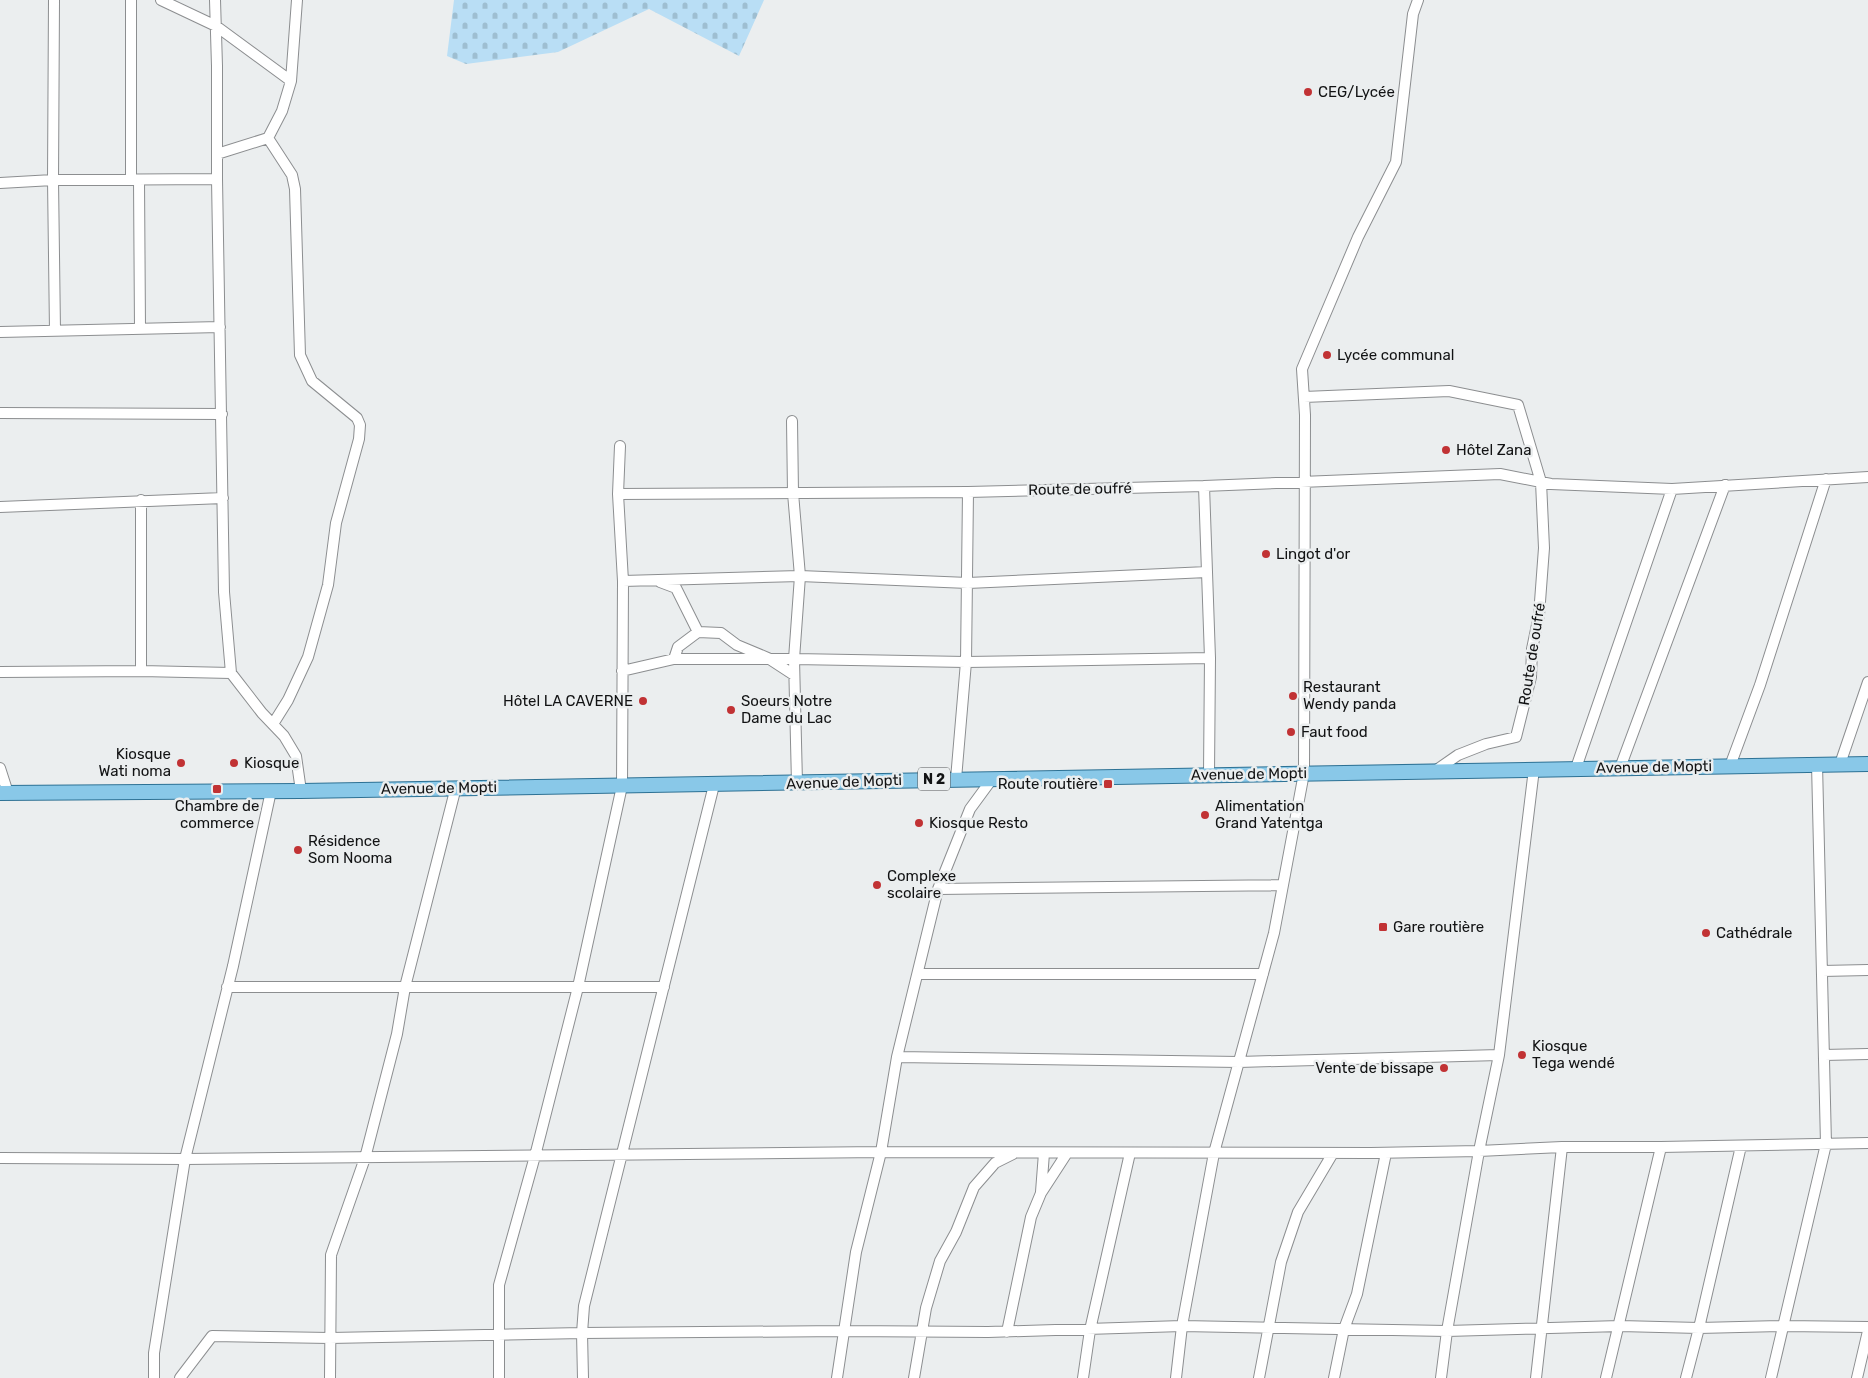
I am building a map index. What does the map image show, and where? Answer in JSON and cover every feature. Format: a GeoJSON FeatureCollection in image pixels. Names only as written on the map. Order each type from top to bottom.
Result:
{"type":"FeatureCollection","features":[{"type":"Feature","properties":{"kind":"main road","name":"Avenue de Mopti"},"geometry":{"type":"LineString","coordinates":[[4,793],[714,785],[1304,772],[1868,764]]}},
{"type":"Feature","properties":{"kind":"street"},"geometry":{"type":"LineString","coordinates":[[54,0],[53,180],[55,331]]}},
{"type":"Feature","properties":{"kind":"street"},"geometry":{"type":"LineString","coordinates":[[131,0],[140,329]]}},
{"type":"Feature","properties":{"kind":"street"},"geometry":{"type":"LineString","coordinates":[[161,0],[216,26],[291,80]]}},
{"type":"Feature","properties":{"kind":"street"},"geometry":{"type":"LineString","coordinates":[[215,0],[224,592],[230,673],[284,736],[296,756],[301,791]]}},
{"type":"Feature","properties":{"kind":"street"},"geometry":{"type":"LineString","coordinates":[[217,154],[268,138],[282,111],[291,80],[297,0]]}},
{"type":"Feature","properties":{"kind":"street"},"geometry":{"type":"LineString","coordinates":[[1176,1378],[1182,1326],[1214,1153],[1274,933],[1304,772],[1305,482],[1302,369],[1358,236],[1396,162],[1413,14],[1418,0]]}},
{"type":"Feature","properties":{"kind":"street"},"geometry":{"type":"LineString","coordinates":[[268,138],[292,175],[296,189],[300,355],[312,381],[357,418],[360,425],[359,439],[336,523],[328,585],[308,656],[288,700],[273,724]]}},
{"type":"Feature","properties":{"kind":"street"},"geometry":{"type":"LineString","coordinates":[[0,183],[53,180],[217,179]]}},
{"type":"Feature","properties":{"kind":"street"},"geometry":{"type":"LineString","coordinates":[[0,332],[220,327]]}},
{"type":"Feature","properties":{"kind":"street","name":"Route de oufré"},"geometry":{"type":"LineString","coordinates":[[1304,397],[1449,391],[1518,405],[1540,482],[1544,548],[1539,614],[1532,649],[1531,677],[1516,737],[1486,744],[1458,755],[1435,771]]}},
{"type":"Feature","properties":{"kind":"street"},"geometry":{"type":"LineString","coordinates":[[0,413],[222,414]]}},
{"type":"Feature","properties":{"kind":"street"},"geometry":{"type":"LineString","coordinates":[[792,421],[793,493],[800,576],[794,659],[797,783]]}},
{"type":"Feature","properties":{"kind":"street"},"geometry":{"type":"LineString","coordinates":[[499,1378],[499,1284],[535,1156],[578,987],[622,786],[623,581],[618,494],[620,446]]}},
{"type":"Feature","properties":{"kind":"street","name":"Route de oufré"},"geometry":{"type":"LineString","coordinates":[[618,494],[968,492],[1204,486],[1500,474],[1540,482],[1602,487],[1672,489],[1725,484],[1868,477]]}},
{"type":"Feature","properties":{"kind":"street"},"geometry":{"type":"LineString","coordinates":[[1730,766],[1760,685],[1826,479]]}},
{"type":"Feature","properties":{"kind":"street"},"geometry":{"type":"LineString","coordinates":[[1620,768],[1725,484]]}},
{"type":"Feature","properties":{"kind":"street"},"geometry":{"type":"LineString","coordinates":[[1204,486],[1210,658],[1208,774]]}},
{"type":"Feature","properties":{"kind":"street"},"geometry":{"type":"LineString","coordinates":[[1576,768],[1672,489]]}},
{"type":"Feature","properties":{"kind":"street"},"geometry":{"type":"LineString","coordinates":[[956,779],[966,662],[968,492]]}},
{"type":"Feature","properties":{"kind":"street"},"geometry":{"type":"LineString","coordinates":[[0,507],[224,498]]}},
{"type":"Feature","properties":{"kind":"street"},"geometry":{"type":"LineString","coordinates":[[141,500],[141,671]]}},
{"type":"Feature","properties":{"kind":"street"},"geometry":{"type":"LineString","coordinates":[[623,581],[800,576],[968,583],[1207,572]]}},
{"type":"Feature","properties":{"kind":"street"},"geometry":{"type":"LineString","coordinates":[[656,580],[676,588],[698,632]]}},
{"type":"Feature","properties":{"kind":"street"},"geometry":{"type":"LineString","coordinates":[[674,659],[678,647],[698,632],[722,633],[737,645],[768,658],[794,675]]}},
{"type":"Feature","properties":{"kind":"street"},"geometry":{"type":"LineString","coordinates":[[622,671],[674,659],[768,658],[966,662],[1210,658]]}},
{"type":"Feature","properties":{"kind":"street"},"geometry":{"type":"LineString","coordinates":[[0,672],[141,671],[230,673]]}},
{"type":"Feature","properties":{"kind":"street"},"geometry":{"type":"LineString","coordinates":[[1840,764],[1868,682]]}},
{"type":"Feature","properties":{"kind":"street"},"geometry":{"type":"LineString","coordinates":[[1771,1378],[1826,1144],[1817,764]]}},
{"type":"Feature","properties":{"kind":"street"},"geometry":{"type":"LineString","coordinates":[[0,768],[4,793]]}},
{"type":"Feature","properties":{"kind":"street"},"geometry":{"type":"LineString","coordinates":[[1441,1378],[1447,1331],[1478,1151],[1499,1055],[1534,769]]}},
{"type":"Feature","properties":{"kind":"street"},"geometry":{"type":"LineString","coordinates":[[837,1378],[856,1252],[881,1152],[897,1057],[938,889],[970,809],[992,779]]}},
{"type":"Feature","properties":{"kind":"street"},"geometry":{"type":"LineString","coordinates":[[583,1378],[582,1333],[584,1306],[714,785]]}},
{"type":"Feature","properties":{"kind":"street"},"geometry":{"type":"LineString","coordinates":[[330,1378],[331,1255],[365,1158],[397,1034],[405,987],[456,788]]}},
{"type":"Feature","properties":{"kind":"street"},"geometry":{"type":"LineString","coordinates":[[154,1378],[154,1353],[185,1159],[227,987],[271,791]]}},
{"type":"Feature","properties":{"kind":"street"},"geometry":{"type":"LineString","coordinates":[[938,889],[1283,885]]}},
{"type":"Feature","properties":{"kind":"street"},"geometry":{"type":"LineString","coordinates":[[1822,971],[1868,970]]}},
{"type":"Feature","properties":{"kind":"street"},"geometry":{"type":"LineString","coordinates":[[918,974],[1263,974]]}},
{"type":"Feature","properties":{"kind":"street"},"geometry":{"type":"LineString","coordinates":[[227,987],[664,987]]}},
{"type":"Feature","properties":{"kind":"street"},"geometry":{"type":"LineString","coordinates":[[1824,1055],[1868,1054]]}},
{"type":"Feature","properties":{"kind":"street"},"geometry":{"type":"LineString","coordinates":[[897,1057],[1239,1062],[1499,1055]]}},
{"type":"Feature","properties":{"kind":"street"},"geometry":{"type":"LineString","coordinates":[[0,1158],[365,1158],[881,1152],[1386,1153],[1562,1147],[1868,1143]]}},
{"type":"Feature","properties":{"kind":"street"},"geometry":{"type":"LineString","coordinates":[[1686,1378],[1741,1146]]}},
{"type":"Feature","properties":{"kind":"street"},"geometry":{"type":"LineString","coordinates":[[1536,1378],[1562,1147]]}},
{"type":"Feature","properties":{"kind":"street"},"geometry":{"type":"LineString","coordinates":[[1606,1378],[1620,1326],[1661,1147]]}},
{"type":"Feature","properties":{"kind":"street"},"geometry":{"type":"LineString","coordinates":[[914,1378],[926,1308],[940,1261],[956,1232],[974,1187],[995,1162],[1018,1152]]}},
{"type":"Feature","properties":{"kind":"street"},"geometry":{"type":"LineString","coordinates":[[1041,1193],[1044,1153]]}},
{"type":"Feature","properties":{"kind":"street"},"geometry":{"type":"LineString","coordinates":[[1007,1332],[1031,1216],[1041,1193],[1067,1153]]}},
{"type":"Feature","properties":{"kind":"street"},"geometry":{"type":"LineString","coordinates":[[1083,1378],[1090,1330],[1130,1153]]}},
{"type":"Feature","properties":{"kind":"street"},"geometry":{"type":"LineString","coordinates":[[1260,1378],[1281,1262],[1298,1212],[1333,1153]]}},
{"type":"Feature","properties":{"kind":"street"},"geometry":{"type":"LineString","coordinates":[[1334,1378],[1344,1329],[1357,1294],[1386,1153]]}},
{"type":"Feature","properties":{"kind":"street"},"geometry":{"type":"LineString","coordinates":[[180,1378],[212,1336],[330,1338],[582,1333],[1007,1332],[1182,1326],[1447,1331],[1620,1326],[1699,1328],[1868,1326]]}},
{"type":"Feature","properties":{"kind":"street"},"geometry":{"type":"LineString","coordinates":[[1857,1378],[1868,1331]]}},
{"type":"Feature","properties":{"kind":"green space"},"geometry":{"type":"Polygon","coordinates":[[[454,0],[764,0],[739,56],[649,9],[558,52],[466,64],[447,56],[454,0]]]}},
{"type":"Feature","properties":{"kind":"place","name":"CEG/Lycée"},"geometry":{"type":"Point","coordinates":[1308,92]}},
{"type":"Feature","properties":{"kind":"place","name":"Lycée communal"},"geometry":{"type":"Point","coordinates":[1327,355]}},
{"type":"Feature","properties":{"kind":"place","name":"Hôtel Zana"},"geometry":{"type":"Point","coordinates":[1446,450]}},
{"type":"Feature","properties":{"kind":"place","name":"Lingot d'or"},"geometry":{"type":"Point","coordinates":[1266,554]}},
{"type":"Feature","properties":{"kind":"place","name":"Restaurant Wendy panda"},"geometry":{"type":"Point","coordinates":[1293,696]}},
{"type":"Feature","properties":{"kind":"place","name":"Hôtel LA CAVERNE"},"geometry":{"type":"Point","coordinates":[643,701]}},
{"type":"Feature","properties":{"kind":"place","name":"Soeurs Notre Dame du Lac"},"geometry":{"type":"Point","coordinates":[731,710]}},
{"type":"Feature","properties":{"kind":"place","name":"Faut food"},"geometry":{"type":"Point","coordinates":[1291,732]}},
{"type":"Feature","properties":{"kind":"place","name":"Kiosque Wati noma"},"geometry":{"type":"Point","coordinates":[181,763]}},
{"type":"Feature","properties":{"kind":"place","name":"Kiosque"},"geometry":{"type":"Point","coordinates":[234,763]}},
{"type":"Feature","properties":{"kind":"place","name":"Route routière"},"geometry":{"type":"Point","coordinates":[1108,784]}},
{"type":"Feature","properties":{"kind":"place","name":"Chambre de commerce"},"geometry":{"type":"Point","coordinates":[217,789]}},
{"type":"Feature","properties":{"kind":"place","name":"Alimentation Grand Yatentga"},"geometry":{"type":"Point","coordinates":[1205,815]}},
{"type":"Feature","properties":{"kind":"place","name":"Kiosque Resto"},"geometry":{"type":"Point","coordinates":[919,823]}},
{"type":"Feature","properties":{"kind":"place","name":"Résidence Som Nooma"},"geometry":{"type":"Point","coordinates":[298,850]}},
{"type":"Feature","properties":{"kind":"place","name":"Complexe scolaire"},"geometry":{"type":"Point","coordinates":[877,885]}},
{"type":"Feature","properties":{"kind":"place","name":"Gare routière"},"geometry":{"type":"Point","coordinates":[1383,927]}},
{"type":"Feature","properties":{"kind":"place","name":"Cathédrale"},"geometry":{"type":"Point","coordinates":[1706,933]}},
{"type":"Feature","properties":{"kind":"place","name":"Kiosque Tega wendé"},"geometry":{"type":"Point","coordinates":[1522,1055]}},
{"type":"Feature","properties":{"kind":"place","name":"Vente de bissape"},"geometry":{"type":"Point","coordinates":[1444,1068]}}]}
